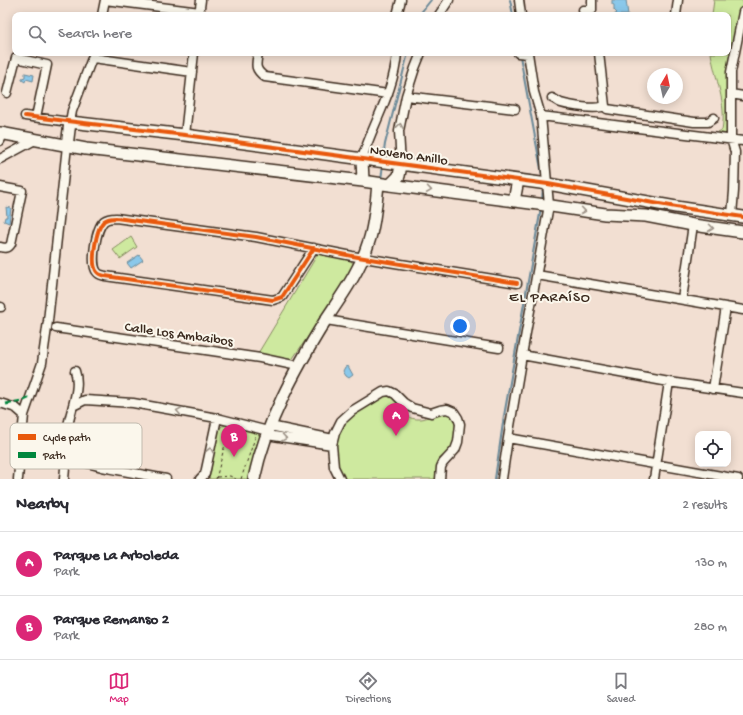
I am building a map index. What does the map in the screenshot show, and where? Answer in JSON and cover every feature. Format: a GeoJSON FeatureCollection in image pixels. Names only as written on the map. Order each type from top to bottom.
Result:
{"type":"FeatureCollection","features":[{"type":"Feature","properties":{"kind":"street"},"geometry":{"type":"LineString","coordinates":[[103,12],[105,0],[186,12]]}},
{"type":"Feature","properties":{"kind":"street"},"geometry":{"type":"LineString","coordinates":[[199,12],[201,0]]}},
{"type":"Feature","properties":{"kind":"street"},"geometry":{"type":"LineString","coordinates":[[398,12],[401,0]]}},
{"type":"Feature","properties":{"kind":"street"},"geometry":{"type":"LineString","coordinates":[[441,12],[449,0]]}},
{"type":"Feature","properties":{"kind":"street"},"geometry":{"type":"LineString","coordinates":[[519,0],[521,12]]}},
{"type":"Feature","properties":{"kind":"street"},"geometry":{"type":"LineString","coordinates":[[589,12],[592,0]]}},
{"type":"Feature","properties":{"kind":"street"},"geometry":{"type":"LineString","coordinates":[[676,12],[678,0]]}},
{"type":"Feature","properties":{"kind":"street"},"geometry":{"type":"LineString","coordinates":[[732,215],[735,152],[731,139],[731,72],[743,12]]}},
{"type":"Feature","properties":{"kind":"street"},"geometry":{"type":"LineString","coordinates":[[23,423],[24,415],[42,363],[70,122],[72,112],[93,56],[192,72]]}},
{"type":"Feature","properties":{"kind":"street"},"geometry":{"type":"LineString","coordinates":[[185,135],[194,56]]}},
{"type":"Feature","properties":{"kind":"street"},"geometry":{"type":"LineString","coordinates":[[258,56],[256,67],[259,73],[265,77],[388,94]]}},
{"type":"Feature","properties":{"kind":"street"},"geometry":{"type":"LineString","coordinates":[[363,181],[362,159],[365,148],[388,94],[396,65],[397,56]]}},
{"type":"Feature","properties":{"kind":"street"},"geometry":{"type":"LineString","coordinates":[[390,185],[399,176],[401,165],[399,131],[406,96],[420,56]]}},
{"type":"Feature","properties":{"kind":"street"},"geometry":{"type":"LineString","coordinates":[[502,479],[537,275],[544,205],[541,116],[524,56]]}},
{"type":"Feature","properties":{"kind":"street"},"geometry":{"type":"LineString","coordinates":[[599,56],[605,106],[607,109],[694,122],[708,122],[714,118]]}},
{"type":"Feature","properties":{"kind":"street"},"geometry":{"type":"LineString","coordinates":[[7,93],[16,58],[47,65],[36,117]]}},
{"type":"Feature","properties":{"kind":"street"},"geometry":{"type":"LineString","coordinates":[[731,94],[743,96]]}},
{"type":"Feature","properties":{"kind":"street"},"geometry":{"type":"LineString","coordinates":[[406,96],[515,109]]}},
{"type":"Feature","properties":{"kind":"street"},"geometry":{"type":"LineString","coordinates":[[552,98],[560,103],[578,106],[600,108],[605,106]]}},
{"type":"Feature","properties":{"kind":"street"},"geometry":{"type":"LineString","coordinates":[[25,116],[70,122]]}},
{"type":"Feature","properties":{"kind":"street"},"geometry":{"type":"LineString","coordinates":[[541,116],[743,141]]}},
{"type":"Feature","properties":{"kind":"street","name":"Noveno Anillo"},"geometry":{"type":"LineString","coordinates":[[70,122],[185,135],[544,183],[676,207],[743,217]]}},
{"type":"Feature","properties":{"kind":"street"},"geometry":{"type":"LineString","coordinates":[[1,136],[67,146],[363,181],[605,214],[646,216],[693,226],[743,232]]}},
{"type":"Feature","properties":{"kind":"street"},"geometry":{"type":"LineString","coordinates":[[0,159],[35,140]]}},
{"type":"Feature","properties":{"kind":"street"},"geometry":{"type":"LineString","coordinates":[[514,201],[518,180]]}},
{"type":"Feature","properties":{"kind":"street"},"geometry":{"type":"LineString","coordinates":[[254,479],[265,432],[276,409],[298,366],[350,284],[363,257],[370,240],[376,207],[378,184]]}},
{"type":"Feature","properties":{"kind":"street"},"geometry":{"type":"LineString","coordinates":[[0,187],[22,191],[11,244],[6,248],[0,247]]}},
{"type":"Feature","properties":{"kind":"street"},"geometry":{"type":"LineString","coordinates":[[314,248],[282,297],[273,300],[100,275],[96,272],[94,266],[97,236],[103,222],[116,218],[256,237],[363,257],[517,282]]}},
{"type":"Feature","properties":{"kind":"street"},"geometry":{"type":"LineString","coordinates":[[682,299],[693,226]]}},
{"type":"Feature","properties":{"kind":"street"},"geometry":{"type":"LineString","coordinates":[[537,275],[743,310]]}},
{"type":"Feature","properties":{"kind":"street"},"geometry":{"type":"LineString","coordinates":[[713,389],[726,307]]}},
{"type":"Feature","properties":{"kind":"street"},"geometry":{"type":"LineString","coordinates":[[326,320],[500,348]]}},
{"type":"Feature","properties":{"kind":"street","name":"Calle Los Ambaibos"},"geometry":{"type":"LineString","coordinates":[[56,328],[260,358],[298,366]]}},
{"type":"Feature","properties":{"kind":"street"},"geometry":{"type":"LineString","coordinates":[[522,356],[669,382],[743,393]]}},
{"type":"Feature","properties":{"kind":"street"},"geometry":{"type":"LineString","coordinates":[[69,423],[77,378],[74,370]]}},
{"type":"Feature","properties":{"kind":"street"},"geometry":{"type":"LineString","coordinates":[[654,479],[669,382]]}},
{"type":"Feature","properties":{"kind":"street"},"geometry":{"type":"LineString","coordinates":[[340,479],[334,467],[333,442],[341,421],[352,411],[383,392],[389,391],[416,410],[431,413],[447,409],[454,412],[458,418],[460,424],[460,435],[455,450],[443,463],[440,479]]}},
{"type":"Feature","properties":{"kind":"street"},"geometry":{"type":"LineString","coordinates":[[73,406],[85,400],[132,403],[217,418],[265,432],[333,442]]}},
{"type":"Feature","properties":{"kind":"street"},"geometry":{"type":"LineString","coordinates":[[0,403],[16,408],[24,415]]}},
{"type":"Feature","properties":{"kind":"street"},"geometry":{"type":"LineString","coordinates":[[200,479],[205,474],[217,418]]}},
{"type":"Feature","properties":{"kind":"street"},"geometry":{"type":"LineString","coordinates":[[508,438],[738,479]]}},
{"type":"Feature","properties":{"kind":"street"},"geometry":{"type":"LineString","coordinates":[[18,479],[19,469]]}},
{"type":"Feature","properties":{"kind":"street"},"geometry":{"type":"LineString","coordinates":[[64,469],[64,479]]}},
{"type":"Feature","properties":{"kind":"street"},"geometry":{"type":"LineString","coordinates":[[113,469],[166,479]]}},
{"type":"Feature","properties":{"kind":"path"},"geometry":{"type":"LineString","coordinates":[[230,428],[216,478],[230,476],[236,479]]}},
{"type":"Feature","properties":{"kind":"path"},"geometry":{"type":"LineString","coordinates":[[242,479],[265,432]]}},
{"type":"Feature","properties":{"kind":"green space"},"geometry":{"type":"Polygon","coordinates":[[[714,0],[743,0],[743,13],[731,72],[731,135],[718,132],[722,130],[723,110],[712,56],[731,56],[731,12],[712,12],[714,0]]]}},
{"type":"Feature","properties":{"kind":"green space"},"geometry":{"type":"Polygon","coordinates":[[[131,237],[137,247],[120,259],[113,250],[131,237]]]}},
{"type":"Feature","properties":{"kind":"green space"},"geometry":{"type":"Polygon","coordinates":[[[319,252],[349,258],[354,265],[341,289],[291,361],[257,355],[319,252]]]}},
{"type":"Feature","properties":{"kind":"green space"},"geometry":{"type":"Polygon","coordinates":[[[390,395],[400,404],[407,415],[411,418],[423,419],[437,414],[446,413],[450,414],[453,418],[456,431],[453,446],[451,450],[441,457],[438,462],[437,479],[342,479],[338,467],[336,445],[337,437],[342,425],[353,415],[374,401],[383,396],[390,395]]]}},
{"type":"Feature","properties":{"kind":"green space"},"geometry":{"type":"Polygon","coordinates":[[[227,425],[256,432],[259,435],[260,439],[250,479],[209,479],[218,431],[222,426],[227,425]]]}},
{"type":"Feature","properties":{"kind":"water"},"geometry":{"type":"Polygon","coordinates":[[[612,0],[626,0],[628,12],[616,12],[614,10],[614,5],[612,4],[612,0]]]}},
{"type":"Feature","properties":{"kind":"water"},"geometry":{"type":"Polygon","coordinates":[[[25,73],[34,75],[33,81],[26,79],[25,82],[22,80],[22,78],[25,77],[25,73]]]}},
{"type":"Feature","properties":{"kind":"water"},"geometry":{"type":"Polygon","coordinates":[[[6,207],[11,208],[9,223],[4,221],[5,217],[7,217],[6,207]]]}},
{"type":"Feature","properties":{"kind":"water"},"geometry":{"type":"Polygon","coordinates":[[[139,255],[143,260],[131,268],[127,263],[139,255]]]}},
{"type":"Feature","properties":{"kind":"water"},"geometry":{"type":"Polygon","coordinates":[[[348,366],[353,375],[349,378],[343,371],[345,367],[348,366]]]}},
{"type":"Feature","properties":{"kind":"waterway"},"geometry":{"type":"LineString","coordinates":[[421,12],[431,0]]}},
{"type":"Feature","properties":{"kind":"waterway"},"geometry":{"type":"LineString","coordinates":[[510,0],[512,12]]}},
{"type":"Feature","properties":{"kind":"waterway"},"geometry":{"type":"LineString","coordinates":[[383,158],[385,144],[407,56]]}},
{"type":"Feature","properties":{"kind":"waterway"},"geometry":{"type":"LineString","coordinates":[[520,56],[543,180]]}},
{"type":"Feature","properties":{"kind":"waterway"},"geometry":{"type":"LineString","coordinates":[[381,180],[383,164]]}},
{"type":"Feature","properties":{"kind":"waterway"},"geometry":{"type":"LineString","coordinates":[[542,202],[543,186]]}},
{"type":"Feature","properties":{"kind":"waterway"},"geometry":{"type":"LineString","coordinates":[[495,479],[504,416],[541,208]]}},
{"type":"Feature","properties":{"kind":"marked path"},"geometry":{"type":"LineString","coordinates":[[6,404],[22,401],[30,397]]}},
{"type":"Feature","properties":{"kind":"cycle path"},"geometry":{"type":"LineString","coordinates":[[25,116],[185,135],[548,184],[676,207],[743,217]]}},
{"type":"Feature","properties":{"kind":"cycle path"},"geometry":{"type":"LineString","coordinates":[[314,248],[282,297],[273,300],[105,276],[97,272],[94,262],[96,238],[101,225],[107,219],[116,218],[256,237],[352,256],[517,283]]}},
{"type":"Feature","properties":{"kind":"place","name":"Parque La Arboleda"},"geometry":{"type":"Point","coordinates":[396,436]}},
{"type":"Feature","properties":{"kind":"place","name":"Parque Remanso 2"},"geometry":{"type":"Point","coordinates":[234,457]}},
{"type":"Feature","properties":{"kind":"district","name":"EL PARAÍSO"},"geometry":{"type":"Point","coordinates":[550,296]}}]}
